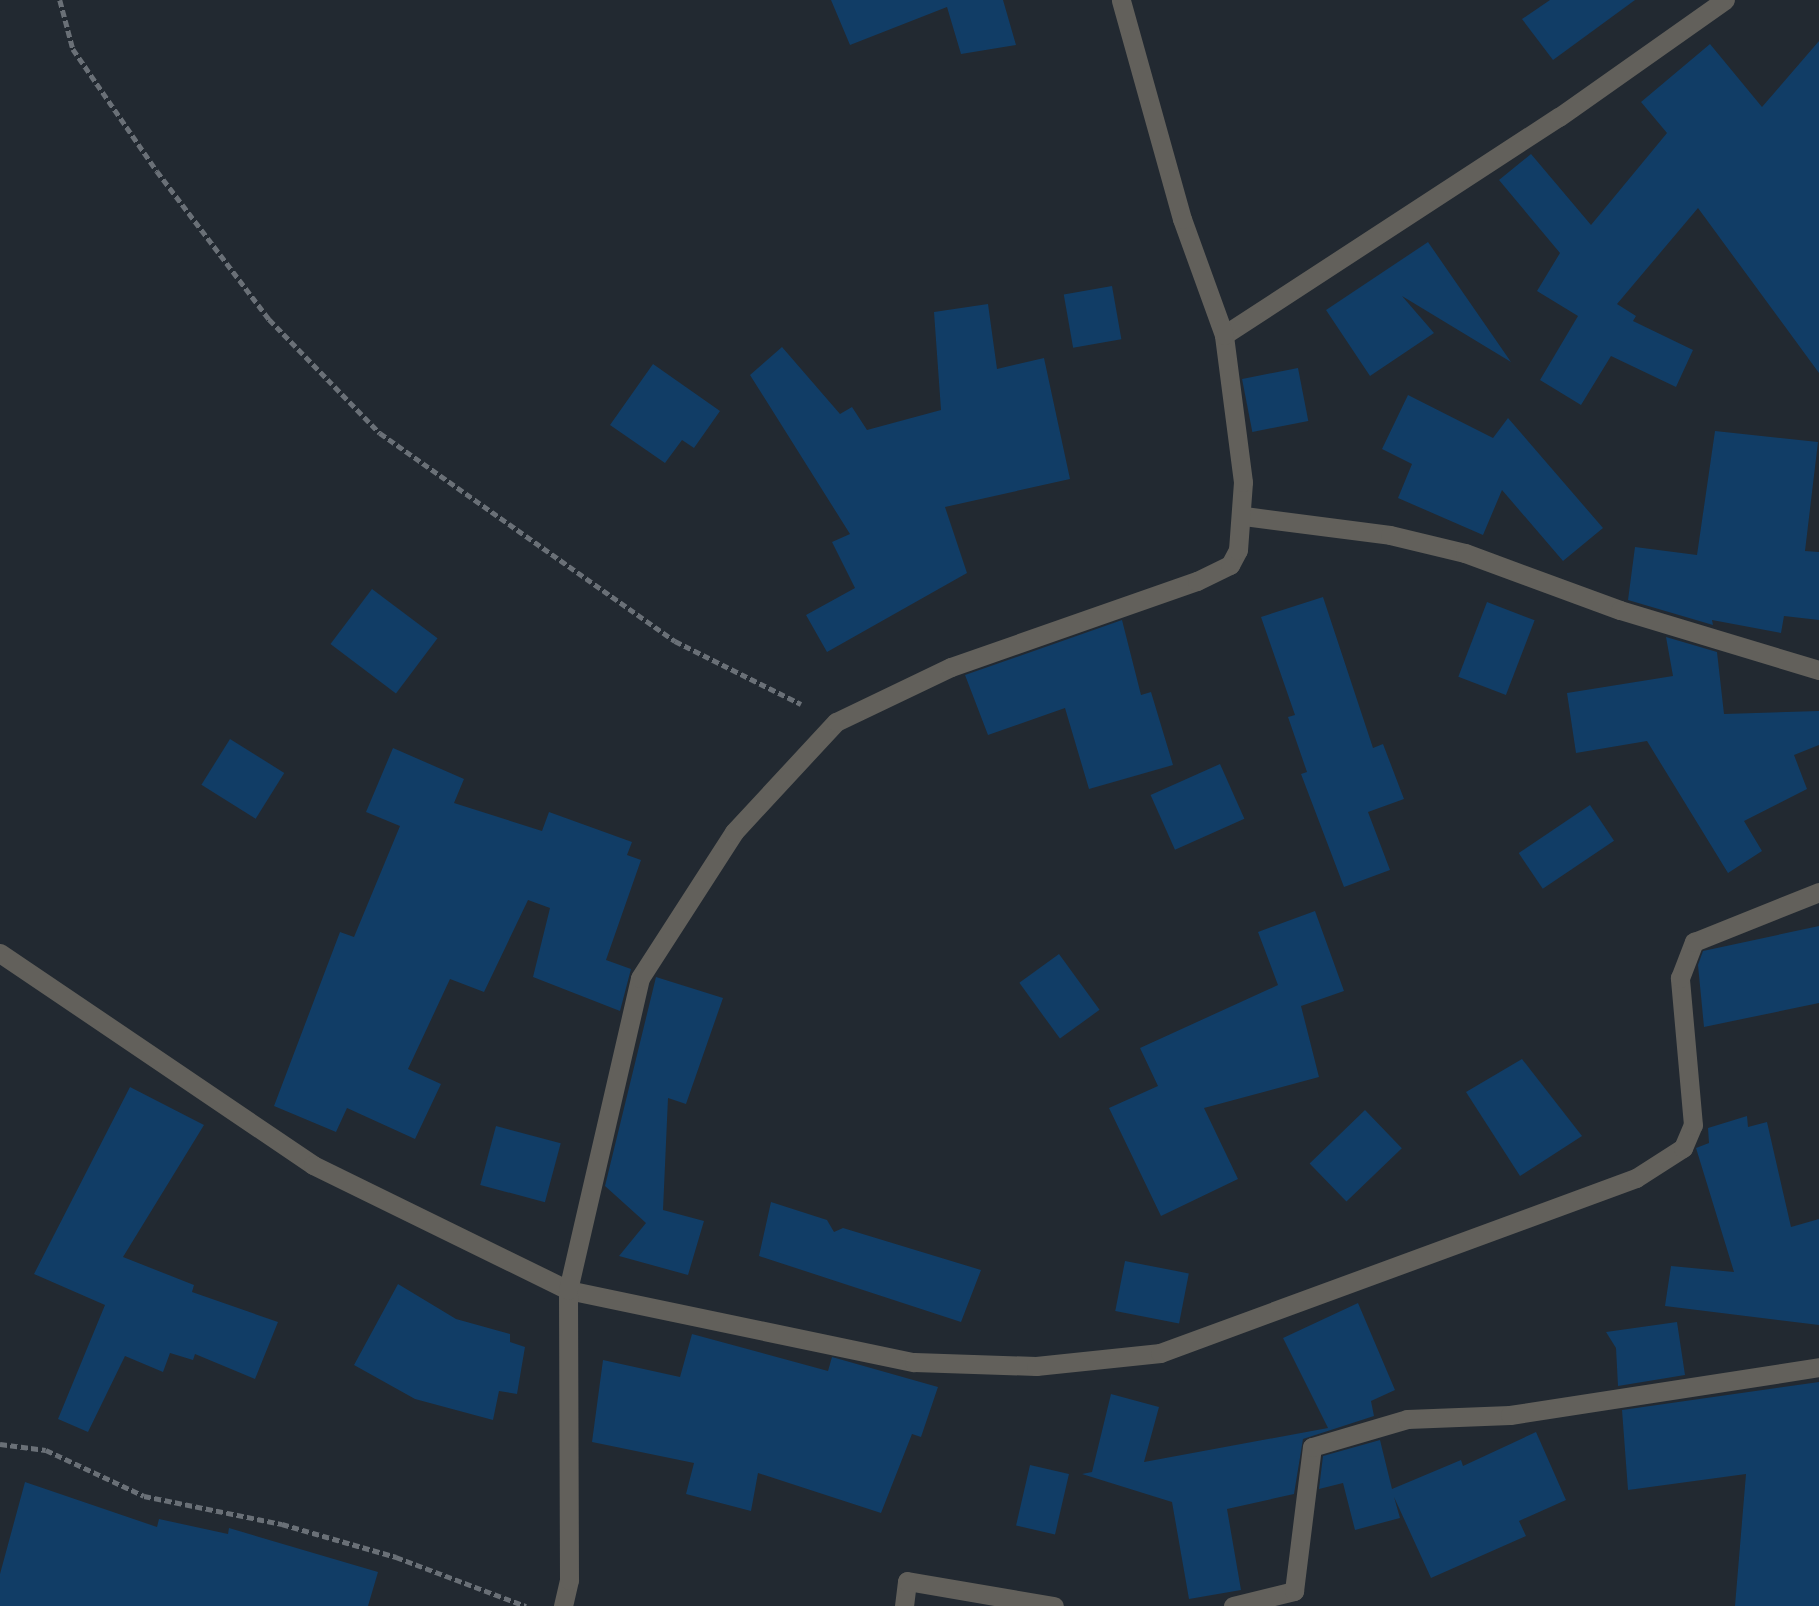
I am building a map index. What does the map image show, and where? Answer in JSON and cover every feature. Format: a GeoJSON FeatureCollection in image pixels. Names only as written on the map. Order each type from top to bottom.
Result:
{"type":"FeatureCollection","features":[{"type":"Feature","properties":{"kind":"street"},"geometry":{"type":"LineString","coordinates":[[563,1606],[569,1580],[568,1290],[640,978],[734,832],[836,722],[951,667],[1230,565],[1244,516],[1224,335],[1182,219],[1121,0]]}},
{"type":"Feature","properties":{"kind":"street"},"geometry":{"type":"LineString","coordinates":[[1224,335],[1537,132],[1726,0]]}},
{"type":"Feature","properties":{"kind":"street"},"geometry":{"type":"LineString","coordinates":[[1244,516],[1390,535],[1465,553],[1620,610],[1819,670]]}},
{"type":"Feature","properties":{"kind":"street"},"geometry":{"type":"LineString","coordinates":[[0,953],[313,1166],[568,1290],[914,1362],[1036,1366],[1160,1353],[1636,1178],[1683,1148],[1694,1111],[1680,978],[1684,958],[1694,942],[1819,892]]}},
{"type":"Feature","properties":{"kind":"street"},"geometry":{"type":"LineString","coordinates":[[1233,1606],[1294,1591],[1312,1447],[1408,1419],[1510,1415],[1819,1367]]}},
{"type":"Feature","properties":{"kind":"street"},"geometry":{"type":"LineString","coordinates":[[904,1606],[907,1581],[1054,1606]]}},
{"type":"Feature","properties":{"kind":"path"},"geometry":{"type":"LineString","coordinates":[[60,0],[74,49],[156,171],[269,319],[380,433],[676,641],[836,722]]}},
{"type":"Feature","properties":{"kind":"path"},"geometry":{"type":"LineString","coordinates":[[0,1444],[46,1450],[144,1496],[282,1524],[396,1557],[526,1606]]}},
{"type":"Feature","properties":{"kind":"building"},"geometry":{"type":"Polygon","coordinates":[[[831,0],[1003,0],[1016,45],[961,54],[947,7],[850,45],[831,0]]]}},
{"type":"Feature","properties":{"kind":"building"},"geometry":{"type":"Polygon","coordinates":[[[1550,0],[1635,0],[1553,60],[1522,19],[1550,0]]]}},
{"type":"Feature","properties":{"kind":"building"},"geometry":{"type":"Polygon","coordinates":[[[1819,41],[1819,373],[1698,208],[1617,304],[1636,316],[1633,321],[1693,350],[1676,387],[1611,356],[1581,405],[1540,380],[1578,316],[1537,291],[1560,253],[1499,180],[1531,154],[1591,225],[1667,133],[1641,102],[1710,44],[1762,107],[1819,41]]]}},
{"type":"Feature","properties":{"kind":"building"},"geometry":{"type":"Polygon","coordinates":[[[1428,242],[1511,362],[1402,296],[1434,333],[1370,376],[1326,310],[1428,242]]]}},
{"type":"Feature","properties":{"kind":"building"},"geometry":{"type":"Polygon","coordinates":[[[1112,286],[1121,339],[1073,348],[1064,295],[1112,286]]]}},
{"type":"Feature","properties":{"kind":"building"},"geometry":{"type":"Polygon","coordinates":[[[988,304],[997,369],[1044,358],[1070,479],[945,507],[967,573],[827,652],[806,615],[855,588],[832,542],[850,534],[750,375],[782,347],[840,414],[852,407],[867,430],[941,410],[934,312],[988,304]]]}},
{"type":"Feature","properties":{"kind":"building"},"geometry":{"type":"Polygon","coordinates":[[[653,364],[720,411],[694,448],[682,440],[665,463],[610,425],[653,364]]]}},
{"type":"Feature","properties":{"kind":"building"},"geometry":{"type":"Polygon","coordinates":[[[1298,368],[1308,421],[1252,432],[1242,379],[1298,368]]]}},
{"type":"Feature","properties":{"kind":"building"},"geometry":{"type":"Polygon","coordinates":[[[1408,395],[1493,438],[1508,418],[1603,528],[1563,561],[1502,490],[1483,535],[1398,498],[1412,464],[1382,449],[1408,395]]]}},
{"type":"Feature","properties":{"kind":"building"},"geometry":{"type":"Polygon","coordinates":[[[1715,431],[1818,442],[1805,551],[1819,552],[1819,620],[1784,616],[1781,633],[1712,620],[1713,625],[1628,600],[1635,547],[1697,555],[1715,431]]]}},
{"type":"Feature","properties":{"kind":"building"},"geometry":{"type":"Polygon","coordinates":[[[372,589],[437,638],[396,693],[330,644],[372,589]]]}},
{"type":"Feature","properties":{"kind":"building"},"geometry":{"type":"Polygon","coordinates":[[[1323,597],[1373,748],[1383,744],[1404,799],[1368,812],[1390,870],[1344,887],[1301,774],[1307,772],[1288,717],[1295,715],[1261,617],[1323,597]]]}},
{"type":"Feature","properties":{"kind":"building"},"geometry":{"type":"Polygon","coordinates":[[[1487,602],[1535,620],[1506,695],[1458,677],[1487,602]]]}},
{"type":"Feature","properties":{"kind":"building"},"geometry":{"type":"Polygon","coordinates":[[[1122,620],[1141,695],[1151,692],[1173,765],[1089,789],[1065,708],[988,735],[965,675],[1122,620]]]}},
{"type":"Feature","properties":{"kind":"building"},"geometry":{"type":"Polygon","coordinates":[[[1666,637],[1717,652],[1724,714],[1819,711],[1819,745],[1794,755],[1807,789],[1744,821],[1762,851],[1728,873],[1647,741],[1576,753],[1567,693],[1673,676],[1666,637]]]}},
{"type":"Feature","properties":{"kind":"building"},"geometry":{"type":"Polygon","coordinates":[[[230,739],[284,773],[256,819],[201,785],[230,739]]]}},
{"type":"Feature","properties":{"kind":"building"},"geometry":{"type":"Polygon","coordinates":[[[393,748],[464,779],[454,803],[542,831],[549,812],[632,842],[627,855],[641,860],[606,960],[631,969],[620,1011],[533,977],[550,908],[528,900],[484,992],[450,979],[408,1069],[441,1084],[415,1139],[347,1108],[336,1132],[274,1106],[340,932],[354,937],[400,826],[366,812],[393,748]]]}},
{"type":"Feature","properties":{"kind":"building"},"geometry":{"type":"Polygon","coordinates":[[[1220,764],[1244,819],[1175,850],[1151,795],[1220,764]]]}},
{"type":"Feature","properties":{"kind":"building"},"geometry":{"type":"Polygon","coordinates":[[[1590,805],[1614,841],[1543,889],[1519,853],[1590,805]]]}},
{"type":"Feature","properties":{"kind":"building"},"geometry":{"type":"Polygon","coordinates":[[[1315,911],[1344,991],[1301,1006],[1319,1077],[1204,1108],[1238,1179],[1161,1216],[1109,1108],[1158,1086],[1140,1048],[1278,985],[1258,932],[1315,911]]]}},
{"type":"Feature","properties":{"kind":"building"},"geometry":{"type":"Polygon","coordinates":[[[1819,926],[1819,1003],[1704,1027],[1698,965],[1703,951],[1819,926]]]}},
{"type":"Feature","properties":{"kind":"building"},"geometry":{"type":"Polygon","coordinates":[[[1059,954],[1100,1010],[1060,1039],[1019,983],[1059,954]]]}},
{"type":"Feature","properties":{"kind":"building"},"geometry":{"type":"Polygon","coordinates":[[[656,977],[723,998],[686,1104],[668,1098],[663,1210],[704,1221],[688,1275],[619,1256],[646,1223],[605,1186],[656,977]]]}},
{"type":"Feature","properties":{"kind":"building"},"geometry":{"type":"Polygon","coordinates":[[[1522,1059],[1582,1136],[1520,1176],[1466,1092],[1522,1059]]]}},
{"type":"Feature","properties":{"kind":"building"},"geometry":{"type":"Polygon","coordinates":[[[130,1087],[204,1125],[123,1257],[194,1285],[192,1292],[278,1322],[255,1379],[195,1354],[193,1360],[170,1353],[163,1372],[125,1356],[88,1432],[58,1419],[105,1305],[34,1274],[130,1087]]]}},
{"type":"Feature","properties":{"kind":"building"},"geometry":{"type":"Polygon","coordinates":[[[1365,1110],[1402,1148],[1346,1202],[1310,1163],[1365,1110]]]}},
{"type":"Feature","properties":{"kind":"building"},"geometry":{"type":"Polygon","coordinates":[[[1747,1116],[1748,1127],[1767,1122],[1791,1227],[1819,1219],[1819,1325],[1665,1306],[1671,1266],[1734,1272],[1696,1148],[1709,1143],[1708,1128],[1747,1116]]]}},
{"type":"Feature","properties":{"kind":"building"},"geometry":{"type":"Polygon","coordinates":[[[496,1126],[561,1143],[545,1202],[480,1185],[496,1126]]]}},
{"type":"Feature","properties":{"kind":"building"},"geometry":{"type":"Polygon","coordinates":[[[771,1202],[827,1220],[834,1232],[843,1228],[981,1270],[961,1322],[759,1256],[771,1202]]]}},
{"type":"Feature","properties":{"kind":"building"},"geometry":{"type":"Polygon","coordinates":[[[1125,1261],[1189,1273],[1179,1323],[1115,1311],[1125,1261]]]}},
{"type":"Feature","properties":{"kind":"building"},"geometry":{"type":"Polygon","coordinates":[[[398,1284],[456,1319],[510,1334],[510,1342],[525,1347],[517,1394],[499,1391],[493,1420],[415,1399],[354,1365],[398,1284]]]}},
{"type":"Feature","properties":{"kind":"building"},"geometry":{"type":"Polygon","coordinates":[[[1358,1303],[1395,1390],[1371,1401],[1374,1416],[1303,1439],[1294,1494],[1227,1509],[1241,1590],[1189,1599],[1172,1502],[1082,1474],[1092,1472],[1111,1394],[1159,1407],[1144,1462],[1328,1428],[1283,1338],[1358,1303]]]}},
{"type":"Feature","properties":{"kind":"building"},"geometry":{"type":"Polygon","coordinates":[[[1677,1322],[1685,1375],[1618,1386],[1616,1348],[1606,1332],[1677,1322]]]}},
{"type":"Feature","properties":{"kind":"building"},"geometry":{"type":"Polygon","coordinates":[[[692,1334],[828,1371],[832,1357],[938,1387],[921,1437],[912,1434],[881,1513],[758,1473],[751,1511],[686,1494],[694,1463],[592,1442],[603,1360],[680,1377],[692,1334]]]}},
{"type":"Feature","properties":{"kind":"building"},"geometry":{"type":"Polygon","coordinates":[[[1819,1382],[1819,1606],[1735,1606],[1746,1474],[1628,1490],[1622,1410],[1819,1382]]]}},
{"type":"Feature","properties":{"kind":"building"},"geometry":{"type":"Polygon","coordinates":[[[1536,1432],[1566,1500],[1519,1521],[1526,1536],[1431,1578],[1394,1497],[1400,1518],[1355,1530],[1343,1483],[1319,1489],[1323,1456],[1380,1440],[1392,1489],[1461,1460],[1463,1466],[1536,1432]]]}},
{"type":"Feature","properties":{"kind":"building"},"geometry":{"type":"Polygon","coordinates":[[[1030,1465],[1069,1474],[1055,1534],[1016,1525],[1030,1465]]]}},
{"type":"Feature","properties":{"kind":"building"},"geometry":{"type":"Polygon","coordinates":[[[25,1482],[157,1527],[159,1519],[228,1534],[229,1528],[378,1572],[368,1606],[0,1606],[0,1574],[25,1482]]]}}]}
